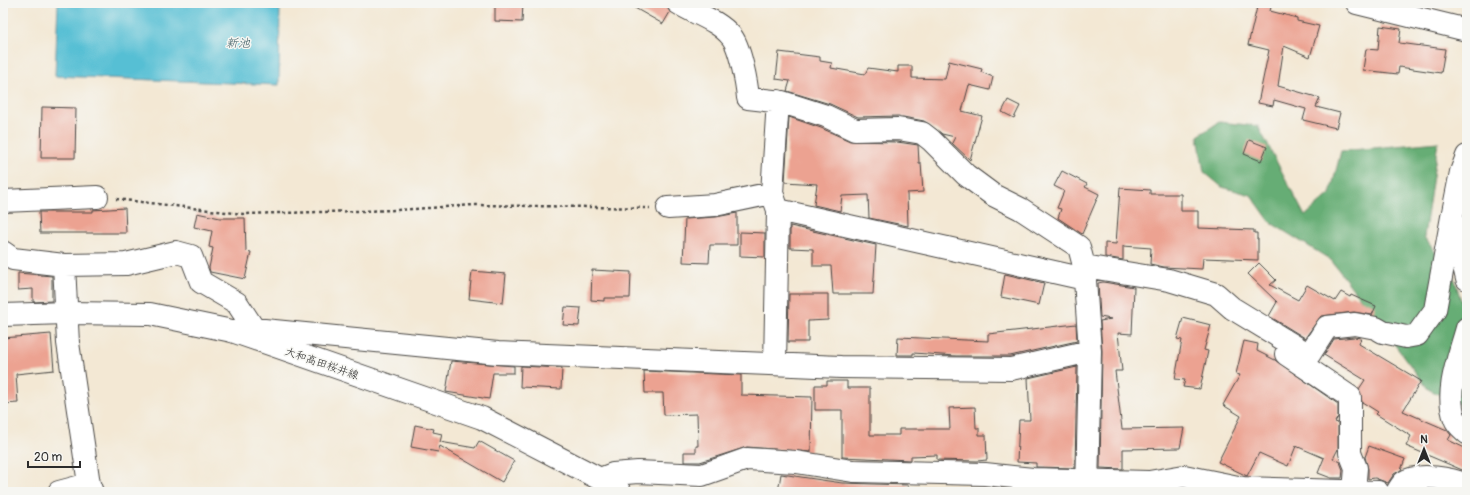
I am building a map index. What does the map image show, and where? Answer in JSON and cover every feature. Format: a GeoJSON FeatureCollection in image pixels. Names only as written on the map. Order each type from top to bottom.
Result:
{"type":"FeatureCollection","features":[{"type":"Feature","properties":{"kind":"street"},"geometry":{"type":"LineString","coordinates":[[678,3],[721,26],[732,36],[746,76],[748,98],[778,102],[826,116],[855,130],[898,129],[922,133],[966,175],[993,195],[1021,209],[1079,248],[1084,273],[1090,351],[1087,487]]}},
{"type":"Feature","properties":{"kind":"street"},"geometry":{"type":"LineString","coordinates":[[1357,3],[1467,30]]}},
{"type":"Feature","properties":{"kind":"street"},"geometry":{"type":"LineString","coordinates":[[775,364],[775,202],[778,102]]}},
{"type":"Feature","properties":{"kind":"street"},"geometry":{"type":"LineString","coordinates":[[668,208],[775,202],[1084,273],[1169,280],[1216,294],[1232,308],[1309,355],[1327,327],[1355,324],[1376,328],[1383,332],[1406,337],[1417,335],[1435,310],[1452,217],[1467,156]]}},
{"type":"Feature","properties":{"kind":"street"},"geometry":{"type":"LineString","coordinates":[[3,201],[97,197]]}},
{"type":"Feature","properties":{"kind":"street"},"geometry":{"type":"LineString","coordinates":[[1452,217],[1467,279]]}},
{"type":"Feature","properties":{"kind":"street"},"geometry":{"type":"LineString","coordinates":[[3,252],[13,259],[64,265],[126,264],[176,252],[191,256],[201,282],[237,303],[254,329]]}},
{"type":"Feature","properties":{"kind":"street"},"geometry":{"type":"LineString","coordinates":[[59,492],[90,488],[68,343],[65,313],[64,265]]}},
{"type":"Feature","properties":{"kind":"street"},"geometry":{"type":"LineString","coordinates":[[1216,294],[1225,313],[1350,397],[1350,453],[1356,468],[1354,491]]}},
{"type":"Feature","properties":{"kind":"street","name":"大和高田桜井線"},"geometry":{"type":"LineString","coordinates":[[3,315],[65,313],[150,314],[232,331],[482,418],[600,479],[620,492]]}},
{"type":"Feature","properties":{"kind":"street"},"geometry":{"type":"LineString","coordinates":[[1467,328],[1454,373],[1452,392],[1455,419],[1467,433]]}},
{"type":"Feature","properties":{"kind":"street"},"geometry":{"type":"LineString","coordinates":[[232,331],[254,329],[498,352],[841,367],[1012,369],[1090,351]]}},
{"type":"Feature","properties":{"kind":"street"},"geometry":{"type":"LineString","coordinates":[[600,479],[613,474],[638,472],[702,475],[747,459],[796,462],[854,471],[985,474],[1087,487],[1149,482],[1184,476],[1243,488],[1378,492]]}},
{"type":"Feature","properties":{"kind":"street"},"geometry":{"type":"LineString","coordinates":[[1397,492],[1404,482],[1422,477],[1453,480],[1467,485]]}},
{"type":"Feature","properties":{"kind":"path"},"geometry":{"type":"LineString","coordinates":[[97,197],[243,214],[398,210],[474,205],[668,208]]}},
{"type":"Feature","properties":{"kind":"green space"},"geometry":{"type":"Polygon","coordinates":[[[1219,122],[1258,126],[1305,216],[1330,194],[1341,151],[1438,142],[1424,237],[1454,277],[1463,307],[1467,308],[1467,408],[1428,389],[1331,260],[1271,223],[1251,195],[1222,187],[1204,172],[1198,136],[1219,122]]]}},
{"type":"Feature","properties":{"kind":"water","name":"新池"},"geometry":{"type":"Polygon","coordinates":[[[58,3],[280,3],[279,85],[55,76],[58,3]]]}},
{"type":"Feature","properties":{"kind":"building"},"geometry":{"type":"Polygon","coordinates":[[[495,3],[523,3],[522,22],[495,21],[495,3]]]}},
{"type":"Feature","properties":{"kind":"building"},"geometry":{"type":"Polygon","coordinates":[[[626,3],[662,3],[666,5],[670,12],[663,24],[626,3]]]}},
{"type":"Feature","properties":{"kind":"building"},"geometry":{"type":"Polygon","coordinates":[[[1258,3],[1272,3],[1270,11],[1297,18],[1297,21],[1319,26],[1310,57],[1284,46],[1278,86],[1320,98],[1316,107],[1340,113],[1336,128],[1303,120],[1306,109],[1274,100],[1273,106],[1258,103],[1269,50],[1248,45],[1258,3]]]}},
{"type":"Feature","properties":{"kind":"building"},"geometry":{"type":"Polygon","coordinates":[[[1380,26],[1401,29],[1399,43],[1445,49],[1441,73],[1399,67],[1398,74],[1363,70],[1366,49],[1378,50],[1380,26]]]}},
{"type":"Feature","properties":{"kind":"building"},"geometry":{"type":"Polygon","coordinates":[[[779,52],[820,57],[820,61],[832,63],[831,68],[865,74],[868,68],[898,72],[898,66],[912,66],[912,78],[945,79],[949,61],[982,69],[981,72],[993,77],[990,90],[969,85],[962,111],[982,116],[970,160],[952,143],[955,137],[942,134],[924,121],[898,116],[858,117],[830,104],[787,91],[790,81],[776,79],[779,52]]]}},
{"type":"Feature","properties":{"kind":"building"},"geometry":{"type":"Polygon","coordinates":[[[1008,100],[1020,106],[1014,118],[1002,112],[1008,100]]]}},
{"type":"Feature","properties":{"kind":"building"},"geometry":{"type":"Polygon","coordinates":[[[42,107],[76,108],[75,158],[41,158],[42,107]]]}},
{"type":"Feature","properties":{"kind":"building"},"geometry":{"type":"Polygon","coordinates":[[[789,117],[821,128],[850,141],[897,142],[918,145],[923,192],[907,193],[908,226],[869,218],[868,195],[842,196],[840,211],[814,205],[817,184],[785,182],[789,117]]]}},
{"type":"Feature","properties":{"kind":"building"},"geometry":{"type":"Polygon","coordinates":[[[1249,140],[1267,147],[1261,161],[1244,154],[1249,140]]]}},
{"type":"Feature","properties":{"kind":"building"},"geometry":{"type":"Polygon","coordinates":[[[1062,171],[1087,184],[1085,187],[1099,194],[1082,234],[1058,218],[1061,209],[1057,208],[1064,191],[1054,186],[1062,171]]]}},
{"type":"Feature","properties":{"kind":"building"},"geometry":{"type":"Polygon","coordinates":[[[1120,188],[1150,190],[1150,194],[1181,194],[1181,211],[1198,211],[1198,228],[1254,230],[1254,233],[1257,233],[1258,239],[1258,260],[1203,258],[1202,269],[1164,267],[1150,264],[1151,248],[1123,246],[1123,260],[1105,257],[1105,243],[1116,244],[1120,188]]]}},
{"type":"Feature","properties":{"kind":"building"},"geometry":{"type":"Polygon","coordinates":[[[125,208],[126,233],[40,233],[39,212],[93,212],[93,210],[125,208]]]}},
{"type":"Feature","properties":{"kind":"building"},"geometry":{"type":"Polygon","coordinates":[[[197,213],[220,218],[245,218],[246,251],[251,252],[245,279],[210,272],[209,268],[213,248],[209,247],[212,231],[194,227],[197,213]]]}},
{"type":"Feature","properties":{"kind":"building"},"geometry":{"type":"Polygon","coordinates":[[[737,213],[737,245],[710,245],[709,263],[683,262],[685,219],[716,217],[737,213]]]}},
{"type":"Feature","properties":{"kind":"building"},"geometry":{"type":"Polygon","coordinates":[[[790,226],[876,245],[873,294],[833,294],[831,266],[813,266],[813,249],[790,248],[790,226]]]}},
{"type":"Feature","properties":{"kind":"building"},"geometry":{"type":"Polygon","coordinates":[[[740,232],[765,233],[765,257],[740,256],[740,232]]]}},
{"type":"Feature","properties":{"kind":"building"},"geometry":{"type":"Polygon","coordinates":[[[1259,263],[1276,280],[1270,285],[1298,300],[1307,285],[1335,301],[1341,292],[1350,297],[1351,295],[1376,306],[1372,315],[1354,312],[1321,316],[1305,338],[1269,316],[1277,302],[1248,274],[1259,263]]]}},
{"type":"Feature","properties":{"kind":"building"},"geometry":{"type":"Polygon","coordinates":[[[592,270],[631,272],[630,298],[604,298],[604,301],[591,300],[592,270]]]}},
{"type":"Feature","properties":{"kind":"building"},"geometry":{"type":"Polygon","coordinates":[[[472,271],[506,274],[503,303],[469,299],[472,271]]]}},
{"type":"Feature","properties":{"kind":"building"},"geometry":{"type":"Polygon","coordinates":[[[18,273],[52,276],[52,301],[33,302],[33,289],[18,290],[18,273]]]}},
{"type":"Feature","properties":{"kind":"building"},"geometry":{"type":"Polygon","coordinates":[[[1005,274],[1044,283],[1039,305],[1001,297],[1005,274]]]}},
{"type":"Feature","properties":{"kind":"building"},"geometry":{"type":"Polygon","coordinates":[[[1103,282],[1134,287],[1132,334],[1118,333],[1122,371],[1115,371],[1122,429],[1184,428],[1180,448],[1123,449],[1123,469],[1100,468],[1102,351],[1100,321],[1111,319],[1100,317],[1098,283],[1103,282]]]}},
{"type":"Feature","properties":{"kind":"building"},"geometry":{"type":"Polygon","coordinates":[[[789,294],[828,294],[828,320],[808,321],[808,342],[788,342],[789,294]]]}},
{"type":"Feature","properties":{"kind":"building"},"geometry":{"type":"Polygon","coordinates":[[[565,307],[581,308],[579,326],[563,325],[565,307]]]}},
{"type":"Feature","properties":{"kind":"building"},"geometry":{"type":"Polygon","coordinates":[[[1183,318],[1211,325],[1204,350],[1208,351],[1200,389],[1183,387],[1185,380],[1175,379],[1182,340],[1177,339],[1183,318]]]}},
{"type":"Feature","properties":{"kind":"building"},"geometry":{"type":"Polygon","coordinates":[[[1076,324],[1077,341],[1010,356],[956,356],[913,353],[913,355],[897,355],[898,337],[988,341],[988,334],[1076,324]]]}},
{"type":"Feature","properties":{"kind":"building"},"geometry":{"type":"Polygon","coordinates":[[[51,334],[54,370],[16,374],[18,403],[3,404],[3,338],[51,334]]]}},
{"type":"Feature","properties":{"kind":"building"},"geometry":{"type":"Polygon","coordinates":[[[1354,337],[1361,338],[1359,344],[1421,381],[1403,411],[1447,430],[1451,435],[1448,440],[1467,449],[1467,472],[1406,446],[1411,436],[1376,414],[1378,412],[1362,402],[1359,389],[1365,380],[1324,355],[1334,339],[1354,337]]]}},
{"type":"Feature","properties":{"kind":"building"},"geometry":{"type":"Polygon","coordinates":[[[1244,341],[1258,344],[1257,351],[1275,360],[1338,404],[1338,417],[1335,422],[1338,423],[1338,449],[1333,459],[1340,462],[1343,470],[1342,478],[1331,478],[1318,473],[1324,458],[1296,446],[1288,466],[1259,453],[1247,476],[1218,462],[1241,416],[1223,405],[1240,375],[1236,374],[1244,341]]]}},
{"type":"Feature","properties":{"kind":"building"},"geometry":{"type":"Polygon","coordinates":[[[451,361],[514,366],[514,373],[493,373],[489,399],[446,392],[451,361]]]}},
{"type":"Feature","properties":{"kind":"building"},"geometry":{"type":"Polygon","coordinates":[[[521,366],[562,368],[561,389],[520,387],[521,366]]]}},
{"type":"Feature","properties":{"kind":"building"},"geometry":{"type":"Polygon","coordinates":[[[1077,367],[1075,468],[1036,467],[1036,463],[1017,462],[1019,420],[1030,420],[1028,378],[1077,367]]]}},
{"type":"Feature","properties":{"kind":"building"},"geometry":{"type":"Polygon","coordinates":[[[644,371],[741,375],[741,395],[812,397],[811,452],[747,447],[700,462],[684,462],[684,452],[696,452],[696,446],[698,446],[697,414],[664,415],[663,393],[645,393],[644,371]]]}},
{"type":"Feature","properties":{"kind":"building"},"geometry":{"type":"Polygon","coordinates":[[[827,381],[847,381],[847,388],[870,388],[870,435],[899,435],[899,429],[950,429],[949,408],[975,407],[976,428],[979,428],[979,435],[986,435],[987,460],[937,460],[937,455],[911,456],[911,460],[842,457],[842,410],[815,410],[815,385],[827,385],[827,381]]]}},
{"type":"Feature","properties":{"kind":"building"},"geometry":{"type":"Polygon","coordinates":[[[415,425],[434,429],[433,432],[442,434],[440,442],[475,448],[479,441],[514,461],[502,482],[440,446],[438,452],[411,447],[415,425]]]}},
{"type":"Feature","properties":{"kind":"building"},"geometry":{"type":"Polygon","coordinates":[[[1369,446],[1405,459],[1401,470],[1394,474],[1388,483],[1375,478],[1368,479],[1368,469],[1365,457],[1369,446]]]}},
{"type":"Feature","properties":{"kind":"building"},"geometry":{"type":"Polygon","coordinates":[[[781,474],[842,483],[908,485],[908,492],[778,492],[781,474]]]}}]}
